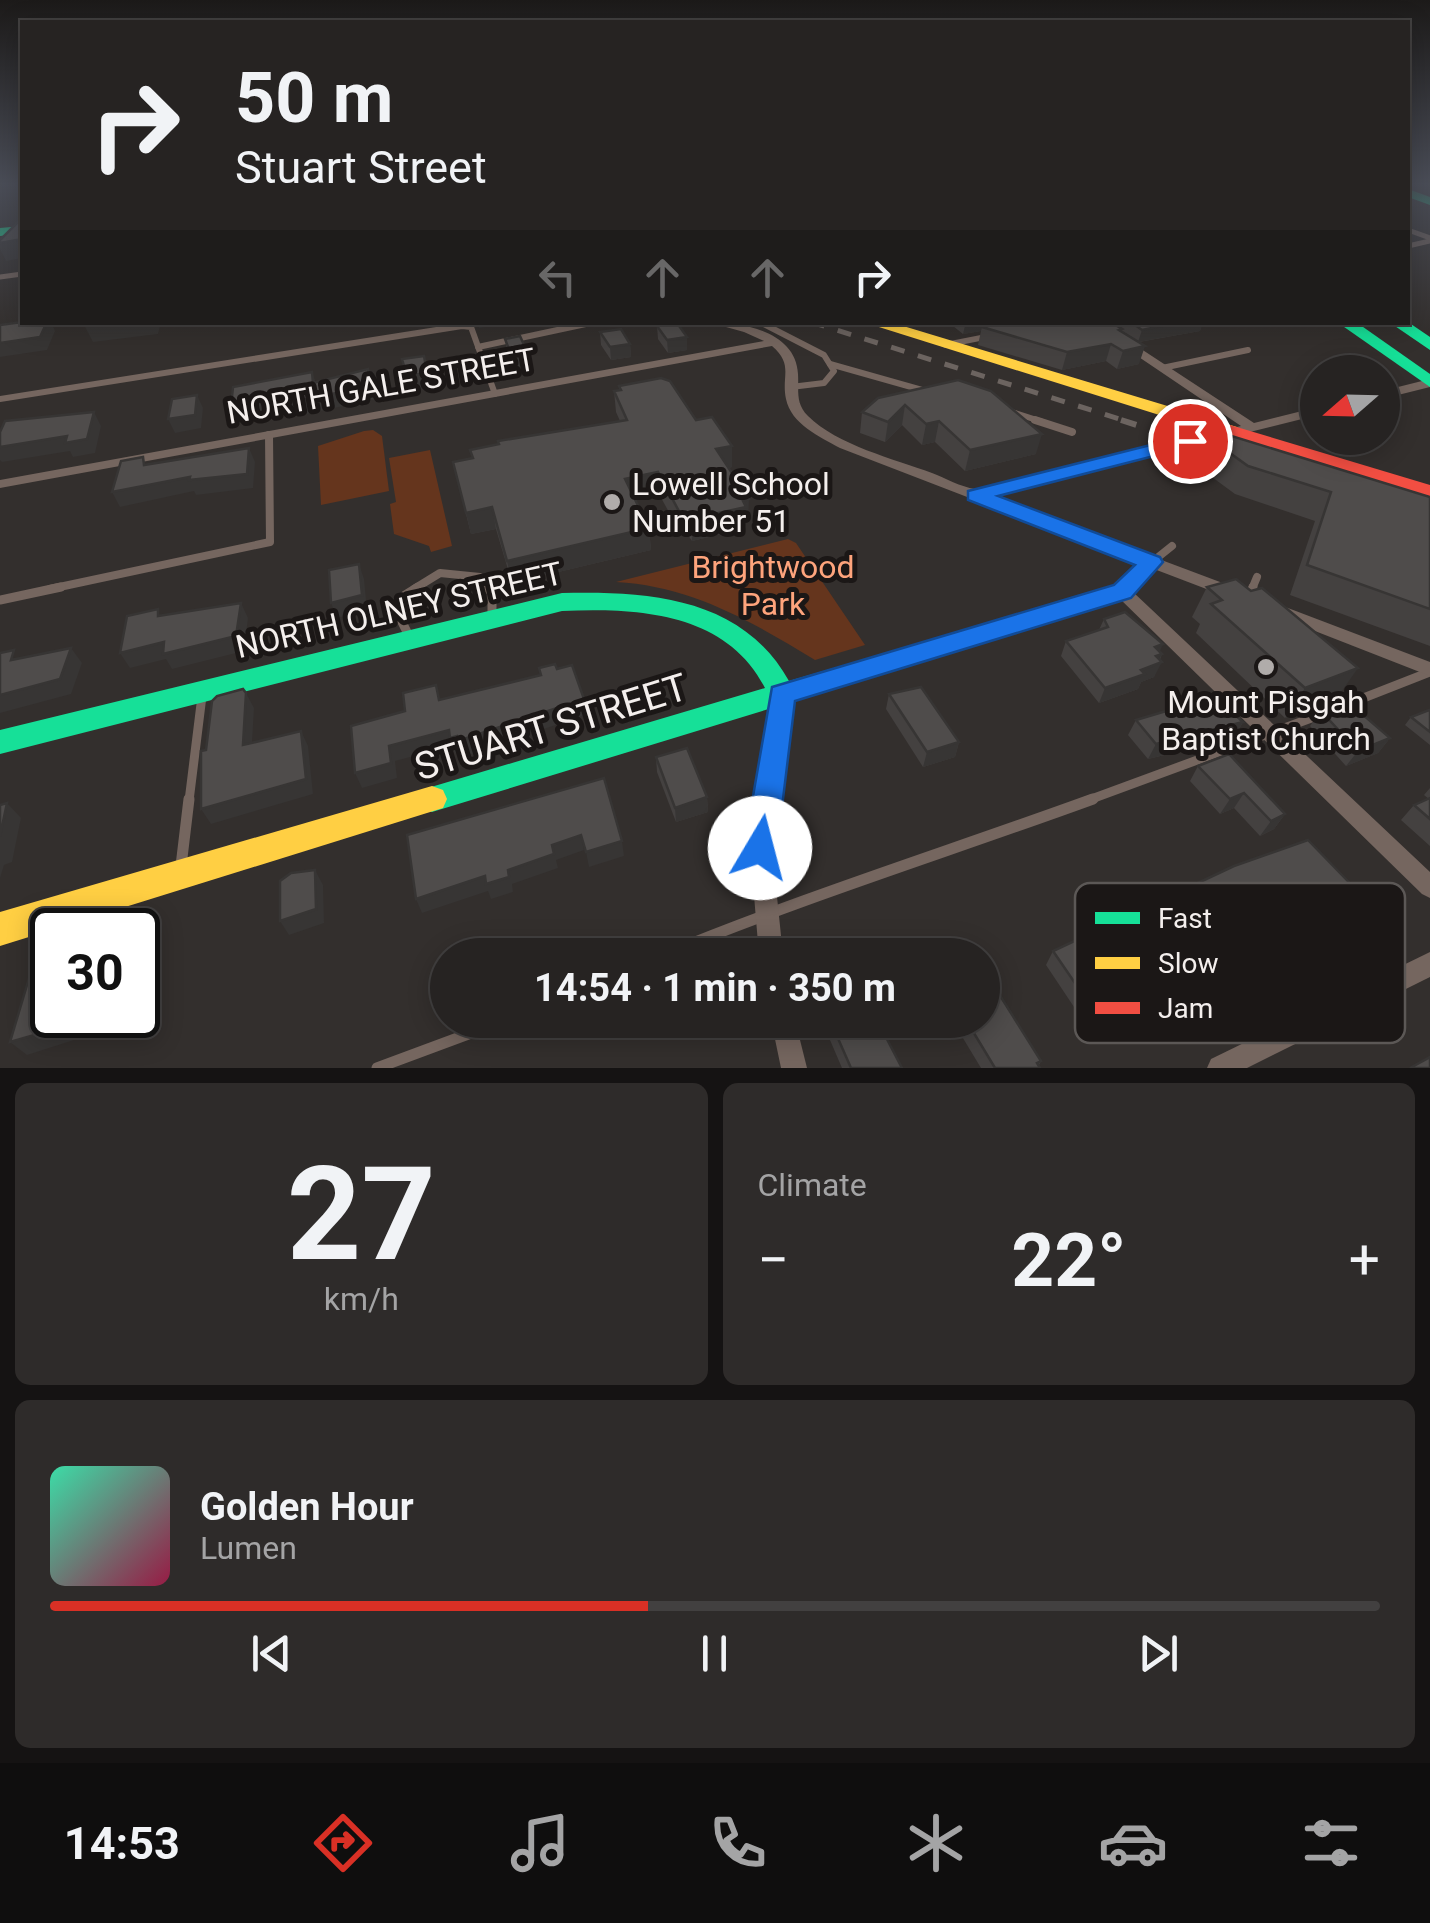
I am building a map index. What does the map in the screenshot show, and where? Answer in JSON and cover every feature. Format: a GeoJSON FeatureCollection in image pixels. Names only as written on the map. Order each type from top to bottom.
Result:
{"type":"FeatureCollection","features":[{"type":"Feature","properties":{"kind":"main road"},"geometry":{"type":"LineString","coordinates":[[881,325],[1240,429],[1430,492]]}},
{"type":"Feature","properties":{"kind":"main road"},"geometry":{"type":"LineString","coordinates":[[1349,325],[1430,383]]}},
{"type":"Feature","properties":{"kind":"main road"},"geometry":{"type":"LineString","coordinates":[[1402,325],[1430,344]]}},
{"type":"Feature","properties":{"kind":"main road","name":"STUART STREET"},"geometry":{"type":"LineString","coordinates":[[0,929],[1123,592]]}},
{"type":"Feature","properties":{"kind":"main road","name":"NORTH OLNEY STREET"},"geometry":{"type":"LineString","coordinates":[[0,742],[492,617],[582,600],[667,608],[707,622],[758,651],[770,664],[782,694]]}},
{"type":"Feature","properties":{"kind":"street"},"geometry":{"type":"LineString","coordinates":[[0,331],[39,325]]}},
{"type":"Feature","properties":{"kind":"street"},"geometry":{"type":"LineString","coordinates":[[725,325],[752,332],[771,343],[790,364],[791,387],[801,417],[833,439],[1430,670]]}},
{"type":"Feature","properties":{"kind":"street"},"geometry":{"type":"LineString","coordinates":[[1097,325],[1162,368],[1240,429]]}},
{"type":"Feature","properties":{"kind":"street"},"geometry":{"type":"LineString","coordinates":[[945,344],[1002,334]]}},
{"type":"Feature","properties":{"kind":"street","name":"NORTH GALE STREET"},"geometry":{"type":"LineString","coordinates":[[0,484],[771,343]]}},
{"type":"Feature","properties":{"kind":"street"},"geometry":{"type":"LineString","coordinates":[[1400,390],[1430,383]]}},
{"type":"Feature","properties":{"kind":"street"},"geometry":{"type":"LineString","coordinates":[[976,495],[1300,414]]}},
{"type":"Feature","properties":{"kind":"street"},"geometry":{"type":"LineString","coordinates":[[1152,562],[1123,592],[1430,887]]}},
{"type":"Feature","properties":{"kind":"street"},"geometry":{"type":"LineString","coordinates":[[769,938],[760,848],[782,694]]}},
{"type":"Feature","properties":{"kind":"street"},"geometry":{"type":"LineString","coordinates":[[1405,976],[1430,964]]}},
{"type":"Feature","properties":{"kind":"street"},"geometry":{"type":"LineString","coordinates":[[787,1038],[794,1068]]}},
{"type":"Feature","properties":{"kind":"street"},"geometry":{"type":"LineString","coordinates":[[1220,1068],[1270,1043]]}},
{"type":"Feature","properties":{"kind":"lane"},"geometry":{"type":"LineString","coordinates":[[478,347],[581,325]]}},
{"type":"Feature","properties":{"kind":"lane"},"geometry":{"type":"LineString","coordinates":[[767,325],[801,340],[834,371],[824,383],[791,387]]}},
{"type":"Feature","properties":{"kind":"lane"},"geometry":{"type":"LineString","coordinates":[[0,399],[462,326],[470,328],[495,394]]}},
{"type":"Feature","properties":{"kind":"lane"},"geometry":{"type":"LineString","coordinates":[[1162,368],[1248,350]]}},
{"type":"Feature","properties":{"kind":"lane"},"geometry":{"type":"LineString","coordinates":[[830,364],[905,389],[938,392]]}},
{"type":"Feature","properties":{"kind":"lane"},"geometry":{"type":"LineString","coordinates":[[1006,410],[1072,432]]}},
{"type":"Feature","properties":{"kind":"lane"},"geometry":{"type":"LineString","coordinates":[[0,600],[270,542],[268,435]]}},
{"type":"Feature","properties":{"kind":"lane"},"geometry":{"type":"LineString","coordinates":[[1152,562],[1172,546]]}},
{"type":"Feature","properties":{"kind":"lane"},"geometry":{"type":"LineString","coordinates":[[410,638],[399,616],[404,594],[440,573],[480,577],[492,593],[492,617]]}},
{"type":"Feature","properties":{"kind":"lane"},"geometry":{"type":"LineString","coordinates":[[1248,600],[1258,577]]}},
{"type":"Feature","properties":{"kind":"lane"},"geometry":{"type":"LineString","coordinates":[[704,938],[765,913],[850,888],[1273,734],[1430,670]]}},
{"type":"Feature","properties":{"kind":"lane"},"geometry":{"type":"LineString","coordinates":[[180,875],[202,690]]}},
{"type":"Feature","properties":{"kind":"lane"},"geometry":{"type":"LineString","coordinates":[[377,1068],[458,1038]]}},
{"type":"Feature","properties":{"kind":"green space"},"geometry":{"type":"Polygon","coordinates":[[[373,430],[382,436],[389,491],[321,505],[318,446],[373,430]]]}},
{"type":"Feature","properties":{"kind":"green space"},"geometry":{"type":"Polygon","coordinates":[[[430,450],[452,546],[431,552],[429,546],[394,534],[390,504],[396,502],[389,458],[430,450]]]}},
{"type":"Feature","properties":{"kind":"green space","name":"Brightwood Park"},"geometry":{"type":"Polygon","coordinates":[[[788,539],[796,543],[865,645],[815,660],[744,619],[695,598],[616,582],[788,539]]]}},
{"type":"Feature","properties":{"kind":"building"},"geometry":{"type":"Polygon","coordinates":[[[5,235],[20,235],[20,239],[0,240],[5,235]]]}},
{"type":"Feature","properties":{"kind":"building"},"geometry":{"type":"Polygon","coordinates":[[[0,325],[46,325],[40,337],[0,343],[0,325]]]}},
{"type":"Feature","properties":{"kind":"building"},"geometry":{"type":"Polygon","coordinates":[[[678,325],[687,337],[667,340],[657,326],[678,325]]]}},
{"type":"Feature","properties":{"kind":"building"},"geometry":{"type":"Polygon","coordinates":[[[1116,325],[1145,346],[1123,351],[1111,344],[1067,352],[982,327],[1116,325]]]}},
{"type":"Feature","properties":{"kind":"building"},"geometry":{"type":"Polygon","coordinates":[[[1135,325],[1166,325],[1142,330],[1135,325]]]}},
{"type":"Feature","properties":{"kind":"building"},"geometry":{"type":"Polygon","coordinates":[[[621,329],[630,344],[610,347],[600,332],[621,329]]]}},
{"type":"Feature","properties":{"kind":"building"},"geometry":{"type":"Polygon","coordinates":[[[520,336],[528,354],[512,357],[505,339],[520,336]]]}},
{"type":"Feature","properties":{"kind":"building"},"geometry":{"type":"Polygon","coordinates":[[[424,356],[427,372],[407,377],[402,359],[424,356]]]}},
{"type":"Feature","properties":{"kind":"building"},"geometry":{"type":"Polygon","coordinates":[[[368,369],[371,386],[302,400],[302,396],[231,406],[233,387],[312,372],[313,383],[368,369]]]}},
{"type":"Feature","properties":{"kind":"building"},"geometry":{"type":"Polygon","coordinates":[[[661,378],[670,381],[696,420],[712,417],[732,446],[716,449],[749,499],[743,501],[746,507],[691,519],[688,513],[681,515],[658,472],[625,479],[649,528],[507,561],[492,507],[466,513],[453,462],[473,458],[470,450],[499,444],[498,441],[627,420],[614,391],[621,390],[619,386],[661,378]]]}},
{"type":"Feature","properties":{"kind":"building"},"geometry":{"type":"Polygon","coordinates":[[[958,380],[991,391],[1042,434],[970,450],[939,421],[926,424],[905,405],[888,422],[862,412],[878,398],[958,380]]]}},
{"type":"Feature","properties":{"kind":"building"},"geometry":{"type":"Polygon","coordinates":[[[197,395],[195,415],[168,419],[172,399],[197,395]]]}},
{"type":"Feature","properties":{"kind":"building"},"geometry":{"type":"Polygon","coordinates":[[[94,412],[87,439],[65,443],[67,436],[0,447],[5,421],[94,412]]]}},
{"type":"Feature","properties":{"kind":"building"},"geometry":{"type":"Polygon","coordinates":[[[1199,426],[1430,497],[1430,609],[1307,565],[1331,492],[1248,466],[1198,430],[1199,426]]]}},
{"type":"Feature","properties":{"kind":"building"},"geometry":{"type":"Polygon","coordinates":[[[249,448],[247,474],[189,480],[190,477],[112,492],[121,461],[143,457],[144,465],[249,448]]]}},
{"type":"Feature","properties":{"kind":"building"},"geometry":{"type":"Polygon","coordinates":[[[359,564],[362,595],[331,603],[329,570],[359,564]]]}},
{"type":"Feature","properties":{"kind":"building"},"geometry":{"type":"Polygon","coordinates":[[[1236,579],[1251,591],[1262,588],[1358,668],[1305,688],[1211,604],[1222,600],[1207,587],[1236,579]]]}},
{"type":"Feature","properties":{"kind":"building"},"geometry":{"type":"Polygon","coordinates":[[[241,603],[236,636],[163,654],[164,642],[120,653],[127,616],[158,609],[158,616],[241,603]]]}},
{"type":"Feature","properties":{"kind":"building"},"geometry":{"type":"Polygon","coordinates":[[[1125,612],[1163,644],[1155,647],[1162,654],[1156,656],[1162,662],[1141,670],[1145,674],[1105,688],[1066,641],[1108,627],[1104,619],[1125,612]]]}},
{"type":"Feature","properties":{"kind":"building"},"geometry":{"type":"Polygon","coordinates":[[[71,648],[60,679],[0,695],[0,653],[14,650],[11,660],[71,648]]]}},
{"type":"Feature","properties":{"kind":"building"},"geometry":{"type":"Polygon","coordinates":[[[555,664],[557,669],[572,665],[584,699],[458,741],[457,736],[450,738],[449,730],[389,746],[391,763],[355,773],[351,726],[405,711],[403,693],[436,685],[439,700],[541,675],[539,668],[555,664]]]}},
{"type":"Feature","properties":{"kind":"building"},"geometry":{"type":"Polygon","coordinates":[[[921,687],[959,742],[927,752],[889,694],[921,687]]]}},
{"type":"Feature","properties":{"kind":"building"},"geometry":{"type":"Polygon","coordinates":[[[243,689],[243,745],[301,731],[306,779],[201,809],[201,751],[206,750],[212,701],[243,689]]]}},
{"type":"Feature","properties":{"kind":"building"},"geometry":{"type":"Polygon","coordinates":[[[1218,699],[1243,722],[1156,744],[1136,720],[1203,700],[1218,699]]]}},
{"type":"Feature","properties":{"kind":"building"},"geometry":{"type":"Polygon","coordinates":[[[1347,701],[1390,738],[1358,751],[1321,711],[1347,701]]]}},
{"type":"Feature","properties":{"kind":"building"},"geometry":{"type":"Polygon","coordinates":[[[1430,710],[1430,732],[1411,717],[1430,710]]]}},
{"type":"Feature","properties":{"kind":"building"},"geometry":{"type":"Polygon","coordinates":[[[687,748],[707,797],[675,808],[656,757],[687,748]]]}},
{"type":"Feature","properties":{"kind":"building"},"geometry":{"type":"Polygon","coordinates":[[[1229,754],[1285,814],[1271,821],[1244,793],[1230,799],[1198,766],[1229,754]]]}},
{"type":"Feature","properties":{"kind":"building"},"geometry":{"type":"Polygon","coordinates":[[[604,778],[622,841],[586,852],[581,835],[552,845],[554,854],[508,870],[509,877],[486,884],[485,876],[416,899],[407,835],[604,778]]]}},
{"type":"Feature","properties":{"kind":"building"},"geometry":{"type":"Polygon","coordinates":[[[1430,798],[1430,819],[1414,805],[1430,798]]]}},
{"type":"Feature","properties":{"kind":"building"},"geometry":{"type":"Polygon","coordinates":[[[7,803],[0,836],[0,805],[7,803]]]}},
{"type":"Feature","properties":{"kind":"building"},"geometry":{"type":"Polygon","coordinates":[[[1308,840],[1350,883],[1198,883],[1308,840]]]}},
{"type":"Feature","properties":{"kind":"building"},"geometry":{"type":"Polygon","coordinates":[[[315,870],[316,909],[280,921],[280,881],[291,873],[315,870]]]}},
{"type":"Feature","properties":{"kind":"building"},"geometry":{"type":"Polygon","coordinates":[[[1075,941],[1075,983],[1053,951],[1075,941]]]}},
{"type":"Feature","properties":{"kind":"building"},"geometry":{"type":"Polygon","coordinates":[[[30,975],[30,1036],[10,1042],[30,975]]]}},
{"type":"Feature","properties":{"kind":"building"},"geometry":{"type":"Polygon","coordinates":[[[1000,996],[1041,1061],[1037,1063],[1040,1068],[995,1068],[977,1038],[1000,1038],[1000,996]]]}},
{"type":"Feature","properties":{"kind":"building"},"geometry":{"type":"Polygon","coordinates":[[[838,1038],[886,1038],[902,1068],[851,1068],[838,1038]]]}},
{"type":"Feature","properties":{"kind":"building"},"geometry":{"type":"Polygon","coordinates":[[[1430,1057],[1430,1068],[1410,1068],[1430,1057]]]}},
{"type":"Feature","properties":{"kind":"railway"},"geometry":{"type":"LineString","coordinates":[[821,325],[1129,422]]}},
{"type":"Feature","properties":{"kind":"railway"},"geometry":{"type":"LineString","coordinates":[[1121,420],[1217,450]]}},
{"type":"Feature","properties":{"kind":"traffic: fast"},"geometry":{"type":"LineString","coordinates":[[1349,325],[1430,382]]}},
{"type":"Feature","properties":{"kind":"traffic: fast"},"geometry":{"type":"LineString","coordinates":[[1401,325],[1430,345]]}},
{"type":"Feature","properties":{"kind":"traffic: fast"},"geometry":{"type":"LineString","coordinates":[[432,799],[1123,592]]}},
{"type":"Feature","properties":{"kind":"traffic: fast"},"geometry":{"type":"LineString","coordinates":[[0,742],[562,602],[659,606],[720,625],[745,642],[766,665],[782,694]]}},
{"type":"Feature","properties":{"kind":"traffic: slow"},"geometry":{"type":"LineString","coordinates":[[881,325],[1230,431]]}},
{"type":"Feature","properties":{"kind":"traffic: slow"},"geometry":{"type":"LineString","coordinates":[[0,929],[432,799]]}},
{"type":"Feature","properties":{"kind":"traffic: jam"},"geometry":{"type":"LineString","coordinates":[[1230,431],[1430,492]]}},
{"type":"Feature","properties":{"kind":"place","name":"Lowell School Number 51"},"geometry":{"type":"Point","coordinates":[612,502]}},
{"type":"Feature","properties":{"kind":"place","name":"Mount Pisgah Baptist Church"},"geometry":{"type":"Point","coordinates":[1266,667]}},
{"type":"Feature","properties":{"kind":"route"},"geometry":{"type":"LineString","coordinates":[[760,848],[782,694],[1123,592],[1152,562],[976,495],[1190,441]]}}]}
